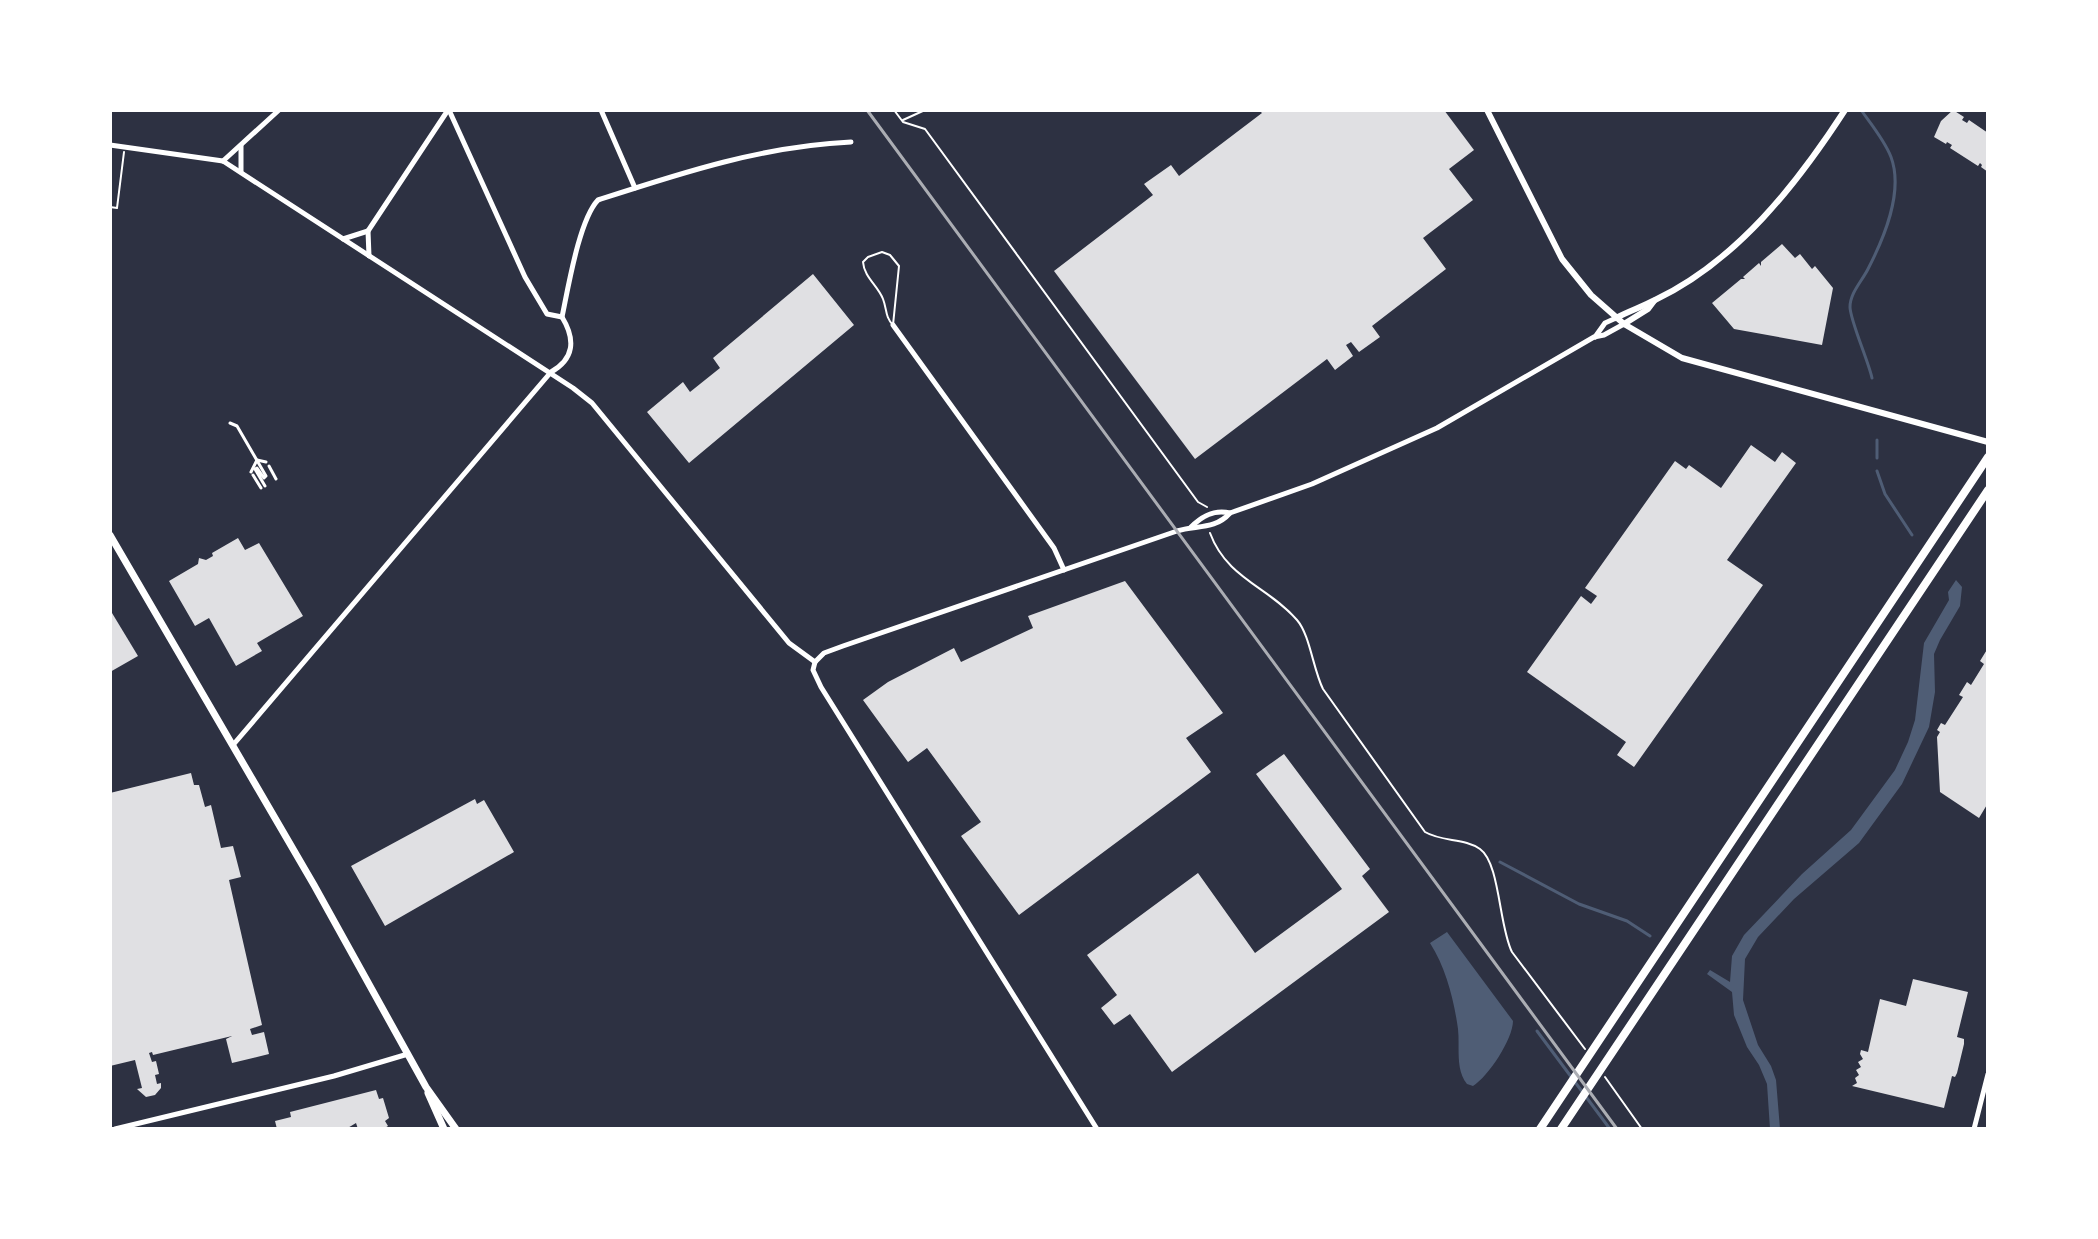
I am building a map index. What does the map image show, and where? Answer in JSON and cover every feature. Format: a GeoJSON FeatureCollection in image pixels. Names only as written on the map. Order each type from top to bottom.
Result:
{"type":"FeatureCollection","features":[{"type":"Feature","properties":{"kind":"highway"},"geometry":{"type":"LineString","coordinates":[[1540,1129],[1988,457]]}},
{"type":"Feature","properties":{"kind":"highway"},"geometry":{"type":"LineString","coordinates":[[1561,1129],[1988,490]]}},
{"type":"Feature","properties":{"kind":"main road"},"geometry":{"type":"LineString","coordinates":[[110,535],[408,1054],[444,1129]]}},
{"type":"Feature","properties":{"kind":"main road"},"geometry":{"type":"LineString","coordinates":[[426,1087],[456,1129]]}},
{"type":"Feature","properties":{"kind":"street"},"geometry":{"type":"LineString","coordinates":[[223,161],[279,110]]}},
{"type":"Feature","properties":{"kind":"street"},"geometry":{"type":"LineString","coordinates":[[369,256],[368,231],[449,110]]}},
{"type":"Feature","properties":{"kind":"street"},"geometry":{"type":"LineString","coordinates":[[449,110],[525,277],[547,314],[562,317]]}},
{"type":"Feature","properties":{"kind":"street"},"geometry":{"type":"LineString","coordinates":[[601,110],[635,188]]}},
{"type":"Feature","properties":{"kind":"street"},"geometry":{"type":"LineString","coordinates":[[1487,110],[1562,259],[1591,295],[1624,324],[1682,358],[1988,442]]}},
{"type":"Feature","properties":{"kind":"street"},"geometry":{"type":"LineString","coordinates":[[1594,337],[1605,323],[1654,301],[1697,274],[1758,222],[1812,160],[1845,110]]}},
{"type":"Feature","properties":{"kind":"street"},"geometry":{"type":"LineString","coordinates":[[233,745],[551,372],[564,365],[571,351],[562,317],[587,214],[598,200],[748,155],[804,144],[851,142]]}},
{"type":"Feature","properties":{"kind":"street"},"geometry":{"type":"LineString","coordinates":[[110,145],[223,161],[551,372],[592,403],[789,643],[815,662]]}},
{"type":"Feature","properties":{"kind":"street"},"geometry":{"type":"LineString","coordinates":[[241,145],[241,172]]}},
{"type":"Feature","properties":{"kind":"street"},"geometry":{"type":"LineString","coordinates":[[343,239],[368,231]]}},
{"type":"Feature","properties":{"kind":"street"},"geometry":{"type":"LineString","coordinates":[[1191,527],[1204,515],[1230,513],[1312,484],[1437,428],[1594,337],[1624,324],[1648,309],[1654,301]]}},
{"type":"Feature","properties":{"kind":"street"},"geometry":{"type":"LineString","coordinates":[[893,325],[1054,548],[1064,570]]}},
{"type":"Feature","properties":{"kind":"street"},"geometry":{"type":"LineString","coordinates":[[230,423],[237,426],[257,460],[266,476],[264,478],[255,469],[263,487],[252,474],[257,460]]}},
{"type":"Feature","properties":{"kind":"street"},"geometry":{"type":"LineString","coordinates":[[257,460],[267,464],[276,479]]}},
{"type":"Feature","properties":{"kind":"street"},"geometry":{"type":"LineString","coordinates":[[1097,1129],[813,670],[815,662],[824,653],[1191,527],[1211,526],[1230,513]]}},
{"type":"Feature","properties":{"kind":"street"},"geometry":{"type":"LineString","coordinates":[[115,1129],[334,1076],[408,1054]]}},
{"type":"Feature","properties":{"kind":"street"},"geometry":{"type":"LineString","coordinates":[[1974,1129],[1988,1074]]}},
{"type":"Feature","properties":{"kind":"lane"},"geometry":{"type":"LineString","coordinates":[[882,252],[890,255],[899,266],[893,325],[887,319],[883,297],[864,270],[863,262],[882,252]]}},
{"type":"Feature","properties":{"kind":"path"},"geometry":{"type":"LineString","coordinates":[[894,110],[903,122],[925,129],[1198,502]]}},
{"type":"Feature","properties":{"kind":"path"},"geometry":{"type":"LineString","coordinates":[[903,122],[925,110]]}},
{"type":"Feature","properties":{"kind":"path"},"geometry":{"type":"LineString","coordinates":[[110,207],[117,208],[124,147]]}},
{"type":"Feature","properties":{"kind":"path"},"geometry":{"type":"LineString","coordinates":[[1209,532],[1235,572],[1287,609],[1300,623],[1323,689],[1425,832],[1436,839],[1480,848],[1486,856],[1496,888],[1504,938],[1587,1053]]}},
{"type":"Feature","properties":{"kind":"path"},"geometry":{"type":"LineString","coordinates":[[1604,1075],[1642,1129]]}},
{"type":"Feature","properties":{"kind":"water"},"geometry":{"type":"Polygon","coordinates":[[[1956,580],[1962,587],[1960,606],[1934,654],[1935,692],[1929,727],[1902,784],[1859,843],[1794,899],[1758,937],[1745,959],[1743,1000],[1758,1045],[1776,1080],[1780,1129],[1770,1129],[1767,1084],[1734,1015],[1732,992],[1707,974],[1710,970],[1730,982],[1732,956],[1744,935],[1802,874],[1851,830],[1895,770],[1915,720],[1924,643],[1949,600],[1948,592],[1956,580]]]}},
{"type":"Feature","properties":{"kind":"water"},"geometry":{"type":"Polygon","coordinates":[[[1447,932],[1513,1021],[1499,1057],[1473,1086],[1467,1084],[1461,1072],[1452,996],[1441,963],[1430,943],[1447,932]]]}},
{"type":"Feature","properties":{"kind":"building"},"geometry":{"type":"Polygon","coordinates":[[[1259,110],[1444,110],[1474,150],[1449,169],[1473,200],[1423,238],[1446,269],[1372,326],[1380,337],[1359,352],[1351,342],[1346,345],[1353,356],[1335,370],[1327,359],[1195,459],[1054,271],[1153,195],[1144,184],[1171,165],[1179,176],[1262,113],[1259,110]]]}},
{"type":"Feature","properties":{"kind":"building"},"geometry":{"type":"Polygon","coordinates":[[[1953,110],[1964,117],[1962,120],[1967,123],[1969,120],[1988,133],[1988,172],[1980,163],[1978,166],[1950,148],[1952,145],[1934,137],[1941,121],[1953,110]]]}},
{"type":"Feature","properties":{"kind":"building"},"geometry":{"type":"Polygon","coordinates":[[[1782,244],[1795,258],[1800,254],[1812,269],[1815,266],[1833,288],[1822,345],[1734,329],[1712,303],[1745,279],[1743,277],[1759,263],[1761,266],[1761,262],[1782,244]]]}},
{"type":"Feature","properties":{"kind":"building"},"geometry":{"type":"Polygon","coordinates":[[[813,274],[854,325],[689,463],[647,412],[683,382],[690,392],[720,368],[713,358],[813,274]]]}},
{"type":"Feature","properties":{"kind":"building"},"geometry":{"type":"Polygon","coordinates":[[[1751,445],[1775,462],[1782,452],[1796,463],[1727,560],[1763,585],[1634,767],[1617,755],[1626,742],[1527,672],[1581,596],[1591,604],[1597,596],[1585,588],[1675,461],[1686,469],[1689,465],[1721,488],[1751,445]]]}},
{"type":"Feature","properties":{"kind":"building"},"geometry":{"type":"Polygon","coordinates":[[[238,538],[245,550],[259,543],[303,616],[257,643],[262,651],[236,666],[209,618],[195,626],[169,581],[198,564],[199,558],[206,560],[238,538]]]}},
{"type":"Feature","properties":{"kind":"building"},"geometry":{"type":"Polygon","coordinates":[[[1125,581],[1223,713],[1186,738],[1211,772],[1019,915],[961,836],[981,822],[927,748],[908,762],[863,700],[888,682],[954,648],[961,662],[1033,628],[1028,616],[1125,581]]]}},
{"type":"Feature","properties":{"kind":"building"},"geometry":{"type":"Polygon","coordinates":[[[110,614],[138,656],[110,672],[110,614]]]}},
{"type":"Feature","properties":{"kind":"building"},"geometry":{"type":"Polygon","coordinates":[[[1988,648],[1988,803],[1979,818],[1940,792],[1937,737],[1940,732],[1937,730],[1941,723],[1945,725],[1963,697],[1959,695],[1967,682],[1971,685],[1984,664],[1980,661],[1988,648]]]}},
{"type":"Feature","properties":{"kind":"building"},"geometry":{"type":"Polygon","coordinates":[[[1284,754],[1370,869],[1362,876],[1389,912],[1172,1072],[1130,1014],[1114,1025],[1101,1008],[1117,995],[1087,955],[1198,873],[1255,953],[1342,889],[1256,774],[1284,754]]]}},
{"type":"Feature","properties":{"kind":"building"},"geometry":{"type":"Polygon","coordinates":[[[191,773],[194,785],[199,785],[205,807],[211,805],[221,848],[233,846],[241,877],[229,880],[262,1025],[250,1029],[252,1035],[264,1032],[269,1054],[232,1063],[226,1039],[232,1036],[153,1055],[149,1053],[152,1062],[156,1061],[159,1074],[155,1075],[161,1088],[155,1095],[146,1097],[137,1089],[142,1088],[135,1060],[110,1066],[110,793],[191,773]]]}},
{"type":"Feature","properties":{"kind":"building"},"geometry":{"type":"Polygon","coordinates":[[[475,799],[477,804],[484,800],[514,852],[385,926],[351,866],[475,799]]]}},
{"type":"Feature","properties":{"kind":"building"},"geometry":{"type":"Polygon","coordinates":[[[1913,979],[1968,992],[1957,1037],[1964,1039],[1964,1044],[1944,1108],[1852,1086],[1857,1083],[1855,1078],[1859,1075],[1856,1070],[1861,1067],[1858,1062],[1863,1059],[1861,1050],[1868,1052],[1880,999],[1906,1006],[1913,979]]]}},
{"type":"Feature","properties":{"kind":"building"},"geometry":{"type":"Polygon","coordinates":[[[376,1090],[379,1099],[383,1098],[389,1118],[385,1121],[388,1126],[383,1129],[358,1129],[356,1123],[346,1129],[277,1129],[275,1121],[291,1117],[290,1112],[376,1090]]]}},
{"type":"Feature","properties":{"kind":"waterway"},"geometry":{"type":"LineString","coordinates":[[1861,110],[1891,157],[1895,185],[1886,229],[1866,274],[1854,292],[1850,307],[1872,378]]}},
{"type":"Feature","properties":{"kind":"waterway"},"geometry":{"type":"LineString","coordinates":[[1877,440],[1877,458]]}},
{"type":"Feature","properties":{"kind":"waterway"},"geometry":{"type":"LineString","coordinates":[[1877,471],[1885,494],[1912,535]]}},
{"type":"Feature","properties":{"kind":"waterway"},"geometry":{"type":"LineString","coordinates":[[1500,862],[1579,904],[1627,921],[1650,936]]}},
{"type":"Feature","properties":{"kind":"waterway"},"geometry":{"type":"LineString","coordinates":[[1537,1031],[1610,1129]]}},
{"type":"Feature","properties":{"kind":"railway"},"geometry":{"type":"LineString","coordinates":[[867,110],[1617,1129]]}}]}
